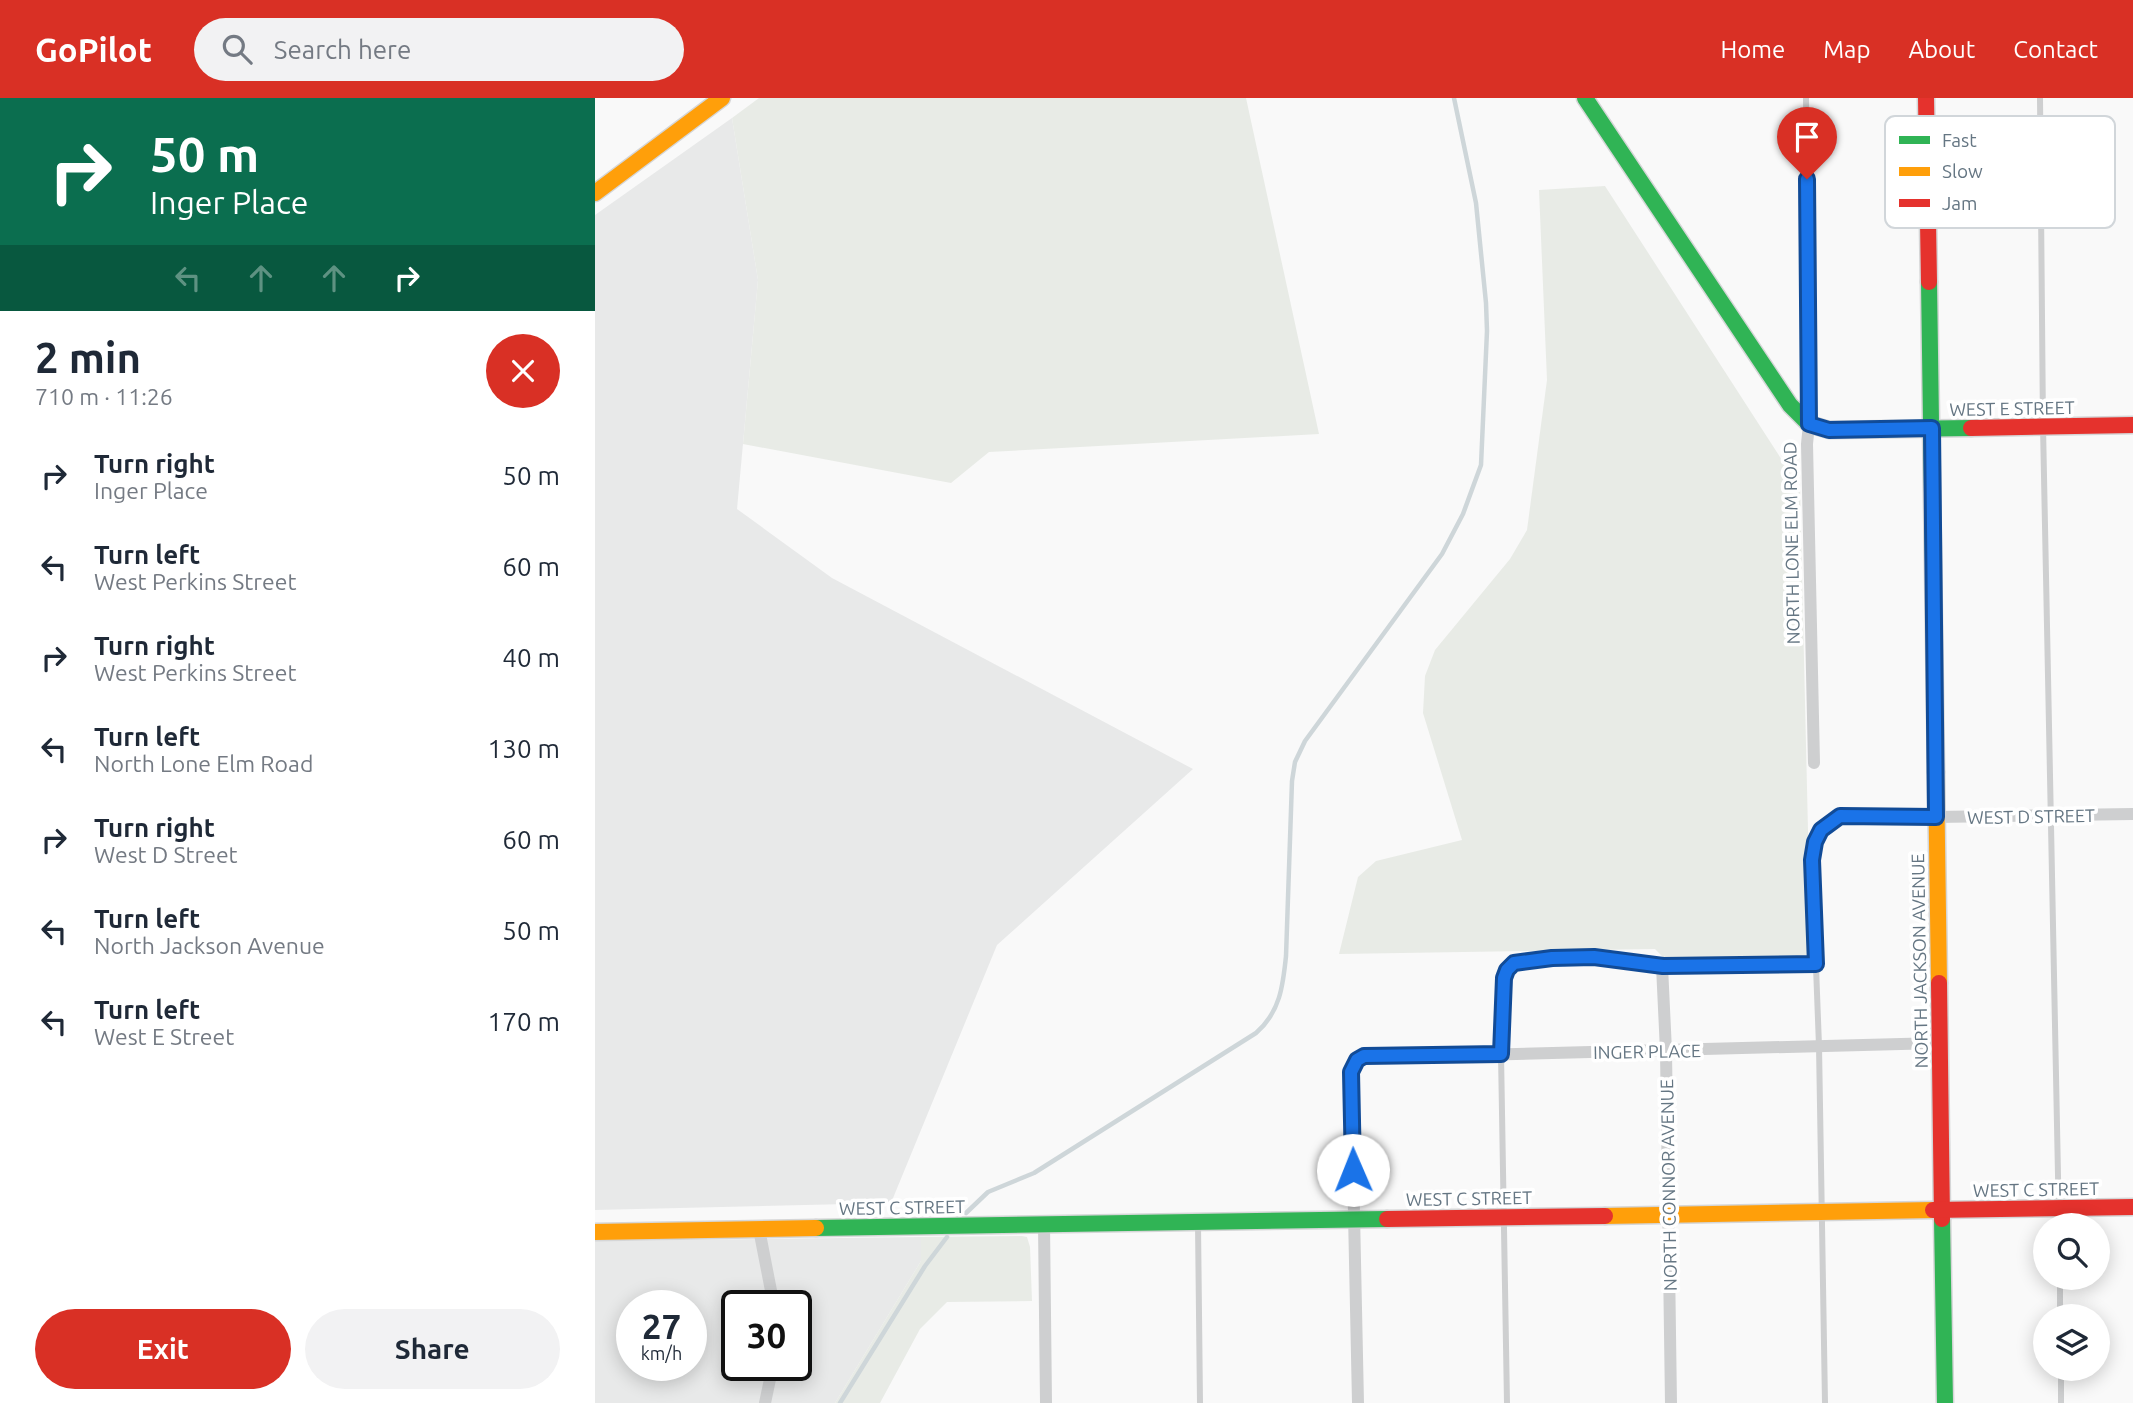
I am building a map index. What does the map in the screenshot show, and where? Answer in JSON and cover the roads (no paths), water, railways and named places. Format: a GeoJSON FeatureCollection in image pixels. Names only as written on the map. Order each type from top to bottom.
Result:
{"type":"FeatureCollection","features":[{"type":"Feature","properties":{"kind":"street"},"geometry":{"type":"LineString","coordinates":[[595,193],[722,98]]}},
{"type":"Feature","properties":{"kind":"street","name":"NORTH LONE ELM ROAD"},"geometry":{"type":"LineString","coordinates":[[1585,98],[1790,405],[1809,424],[1807,444],[1814,763]]}},
{"type":"Feature","properties":{"kind":"street","name":"NORTH JACKSON AVENUE"},"geometry":{"type":"LineString","coordinates":[[1926,98],[1926,116]]}},
{"type":"Feature","properties":{"kind":"street","name":"NORTH JACKSON AVENUE"},"geometry":{"type":"LineString","coordinates":[[1928,228],[1945,1403]]}},
{"type":"Feature","properties":{"kind":"street","name":"WEST E STREET"},"geometry":{"type":"LineString","coordinates":[[1809,424],[1829,430],[2133,425]]}},
{"type":"Feature","properties":{"kind":"street","name":"WEST D STREET"},"geometry":{"type":"LineString","coordinates":[[1815,842],[1821,830],[1840,816],[2133,814]]}},
{"type":"Feature","properties":{"kind":"street","name":"NORTH CONNOR AVENUE"},"geometry":{"type":"LineString","coordinates":[[1663,966],[1671,1403]]}},
{"type":"Feature","properties":{"kind":"street","name":"INGER PLACE"},"geometry":{"type":"LineString","coordinates":[[1354,1220],[1351,1072],[1357,1060],[1364,1056],[1939,1043]]}},
{"type":"Feature","properties":{"kind":"street","name":"WEST C STREET"},"geometry":{"type":"LineString","coordinates":[[595,1232],[2133,1207]]}},
{"type":"Feature","properties":{"kind":"street"},"geometry":{"type":"LineString","coordinates":[[1354,1220],[1357,1403]]}},
{"type":"Feature","properties":{"kind":"street"},"geometry":{"type":"LineString","coordinates":[[1044,1224],[1046,1403]]}},
{"type":"Feature","properties":{"kind":"street"},"geometry":{"type":"LineString","coordinates":[[759,1229],[771,1290]]}},
{"type":"Feature","properties":{"kind":"street"},"geometry":{"type":"LineString","coordinates":[[765,1403],[770,1381]]}},
{"type":"Feature","properties":{"kind":"lane"},"geometry":{"type":"LineString","coordinates":[[1806,98],[1809,424]]}},
{"type":"Feature","properties":{"kind":"lane"},"geometry":{"type":"LineString","coordinates":[[2040,98],[2040,116]]}},
{"type":"Feature","properties":{"kind":"lane"},"geometry":{"type":"LineString","coordinates":[[2041,228],[2059,1213]]}},
{"type":"Feature","properties":{"kind":"lane"},"geometry":{"type":"LineString","coordinates":[[1815,842],[1812,860],[1819,1045],[1825,1403]]}},
{"type":"Feature","properties":{"kind":"lane"},"geometry":{"type":"LineString","coordinates":[[1507,1403],[1501,1054],[1504,978],[1507,970],[1514,963],[1552,958],[1594,957],[1663,966],[1816,964]]}},
{"type":"Feature","properties":{"kind":"lane"},"geometry":{"type":"LineString","coordinates":[[1198,1222],[1200,1403]]}},
{"type":"Feature","properties":{"kind":"lane"},"geometry":{"type":"LineString","coordinates":[[2061,1381],[2061,1403]]}},
{"type":"Feature","properties":{"kind":"waterway"},"geometry":{"type":"LineString","coordinates":[[966,1213],[988,1192],[1034,1173],[1256,1033],[1270,1016],[1279,998],[1286,956],[1292,781],[1295,762],[1305,741],[1442,554],[1463,514],[1481,465],[1486,303],[1476,203],[1454,98]]}},
{"type":"Feature","properties":{"kind":"waterway"},"geometry":{"type":"LineString","coordinates":[[840,1403],[925,1266],[947,1237]]}}]}
